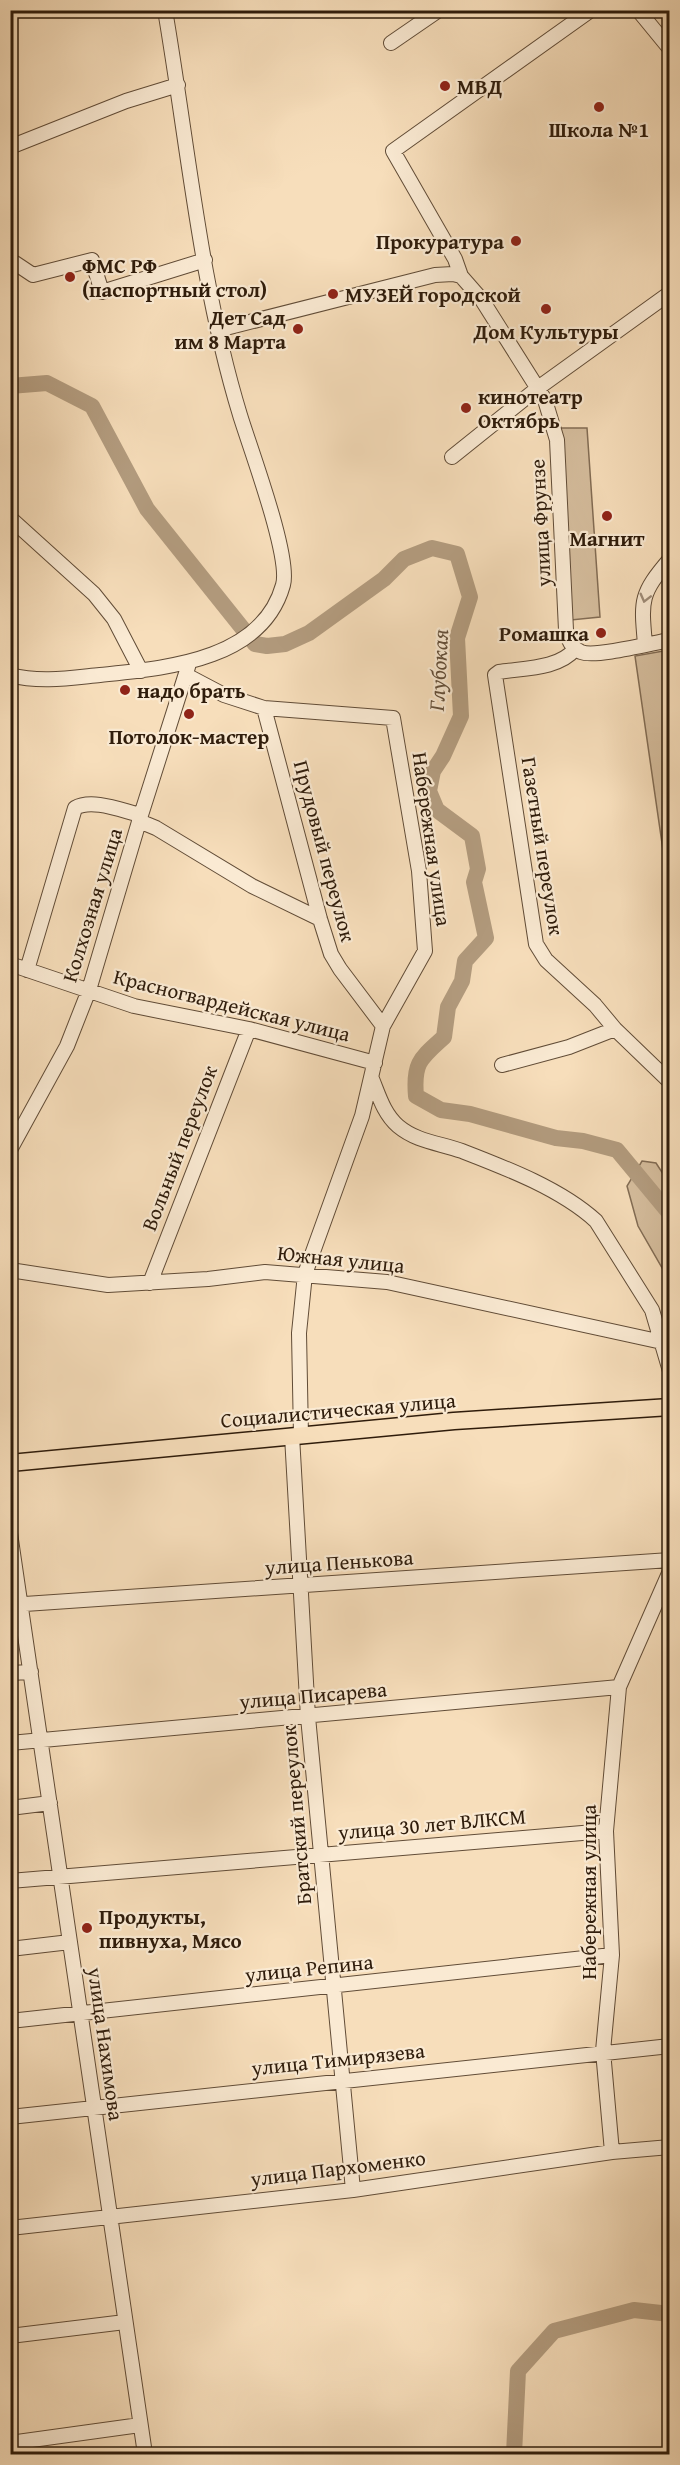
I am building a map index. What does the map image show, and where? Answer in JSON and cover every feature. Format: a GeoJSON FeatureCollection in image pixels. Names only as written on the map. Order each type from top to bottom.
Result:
{"type":"FeatureCollection","features":[{"type":"Feature","properties":{"kind":"main road","name":"Социалистическая улица"},"geometry":{"type":"LineString","coordinates":[[10,1463],[454,1421],[669,1407]]}},
{"type":"Feature","properties":{"kind":"street"},"geometry":{"type":"LineString","coordinates":[[10,675],[35,680],[188,668],[233,644],[259,625],[276,604],[284,583],[282,553],[233,392],[218,330],[165,10]]}},
{"type":"Feature","properties":{"kind":"street"},"geometry":{"type":"LineString","coordinates":[[391,43],[439,10]]}},
{"type":"Feature","properties":{"kind":"street","name":"улица Фрунзе"},"geometry":{"type":"LineString","coordinates":[[575,648],[568,639],[566,630],[557,440],[548,406],[482,300],[461,276],[455,259],[393,151],[591,10]]}},
{"type":"Feature","properties":{"kind":"street"},"geometry":{"type":"LineString","coordinates":[[638,10],[669,49]]}},
{"type":"Feature","properties":{"kind":"street"},"geometry":{"type":"LineString","coordinates":[[10,147],[126,101],[178,85]]}},
{"type":"Feature","properties":{"kind":"street"},"geometry":{"type":"LineString","coordinates":[[15,263],[33,274],[92,260],[102,292],[205,261]]}},
{"type":"Feature","properties":{"kind":"street"},"geometry":{"type":"LineString","coordinates":[[218,330],[419,279],[447,274],[461,276]]}},
{"type":"Feature","properties":{"kind":"street"},"geometry":{"type":"LineString","coordinates":[[452,457],[538,388],[668,296]]}},
{"type":"Feature","properties":{"kind":"street"},"geometry":{"type":"LineString","coordinates":[[10,518],[94,594],[114,619],[141,670]]}},
{"type":"Feature","properties":{"kind":"street"},"geometry":{"type":"LineString","coordinates":[[645,644],[642,606],[644,597],[655,576],[669,559]]}},
{"type":"Feature","properties":{"kind":"street"},"geometry":{"type":"LineString","coordinates":[[575,648],[580,652],[595,653],[669,640]]}},
{"type":"Feature","properties":{"kind":"street","name":"Газетный переулок"},"geometry":{"type":"LineString","coordinates":[[575,648],[570,655],[554,663],[499,672],[495,675],[536,944],[546,960],[595,1005],[615,1029],[669,1082]]}},
{"type":"Feature","properties":{"kind":"street"},"geometry":{"type":"LineString","coordinates":[[188,668],[224,695],[264,708]]}},
{"type":"Feature","properties":{"kind":"street","name":"Колхозная улица"},"geometry":{"type":"LineString","coordinates":[[10,1150],[67,1046],[89,990],[188,668]]}},
{"type":"Feature","properties":{"kind":"street","name":"Набережная улица"},"geometry":{"type":"LineString","coordinates":[[264,708],[393,718],[419,871],[426,941],[421,962],[383,1026],[375,1063]]}},
{"type":"Feature","properties":{"kind":"street","name":"Прудовый переулок"},"geometry":{"type":"LineString","coordinates":[[264,708],[331,954],[383,1026]]}},
{"type":"Feature","properties":{"kind":"street"},"geometry":{"type":"LineString","coordinates":[[27,970],[75,808],[80,805],[100,805],[140,818],[280,902],[320,920]]}},
{"type":"Feature","properties":{"kind":"street","name":"Красногвардейская улица"},"geometry":{"type":"LineString","coordinates":[[10,964],[135,1006],[249,1029],[375,1063]]}},
{"type":"Feature","properties":{"kind":"street","name":"Вольный переулок"},"geometry":{"type":"LineString","coordinates":[[150,1283],[249,1029]]}},
{"type":"Feature","properties":{"kind":"street"},"geometry":{"type":"LineString","coordinates":[[502,1065],[569,1047],[615,1029]]}},
{"type":"Feature","properties":{"kind":"street","name":"Братский переулок"},"geometry":{"type":"LineString","coordinates":[[353,2190],[308,1717],[301,1585],[297,1436],[299,1333],[305,1274],[362,1116],[375,1063]]}},
{"type":"Feature","properties":{"kind":"street"},"geometry":{"type":"LineString","coordinates":[[372,1079],[388,1115],[409,1134],[460,1150],[538,1184],[596,1221],[645,1296],[662,1342],[669,1371]]}},
{"type":"Feature","properties":{"kind":"street","name":"Южная улица"},"geometry":{"type":"LineString","coordinates":[[10,1270],[108,1285],[208,1279],[266,1272],[387,1282],[662,1342]]}},
{"type":"Feature","properties":{"kind":"street","name":"улица Нахимова"},"geometry":{"type":"LineString","coordinates":[[10,1533],[16,1605],[31,1672],[145,2454]]}},
{"type":"Feature","properties":{"kind":"street","name":"улица Пенькова"},"geometry":{"type":"LineString","coordinates":[[16,1605],[669,1560]]}},
{"type":"Feature","properties":{"kind":"street","name":"Набережная улица"},"geometry":{"type":"LineString","coordinates":[[612,2152],[603,2051],[612,1955],[606,1831],[620,1688],[669,1571]]}},
{"type":"Feature","properties":{"kind":"street"},"geometry":{"type":"LineString","coordinates":[[10,1673],[31,1672]]}},
{"type":"Feature","properties":{"kind":"street","name":"улица Писарева"},"geometry":{"type":"LineString","coordinates":[[10,1743],[620,1688]]}},
{"type":"Feature","properties":{"kind":"street"},"geometry":{"type":"LineString","coordinates":[[10,1808],[50,1803]]}},
{"type":"Feature","properties":{"kind":"street","name":"улица 30 лет ВЛКСМ"},"geometry":{"type":"LineString","coordinates":[[10,1881],[606,1831]]}},
{"type":"Feature","properties":{"kind":"street"},"geometry":{"type":"LineString","coordinates":[[10,1949],[70,1942]]}},
{"type":"Feature","properties":{"kind":"street","name":"улица Репина"},"geometry":{"type":"LineString","coordinates":[[10,2021],[612,1955]]}},
{"type":"Feature","properties":{"kind":"street","name":"улица Тимирязева"},"geometry":{"type":"LineString","coordinates":[[10,2117],[603,2051],[669,2046]]}},
{"type":"Feature","properties":{"kind":"street","name":"улица Пархоменко"},"geometry":{"type":"LineString","coordinates":[[10,2228],[353,2190],[612,2152],[669,2147]]}},
{"type":"Feature","properties":{"kind":"street"},"geometry":{"type":"LineString","coordinates":[[10,2336],[125,2322]]}},
{"type":"Feature","properties":{"kind":"street"},"geometry":{"type":"LineString","coordinates":[[10,2442],[140,2425]]}},
{"type":"Feature","properties":{"kind":"shaded area"},"geometry":{"type":"Polygon","coordinates":[[[560,428],[587,428],[600,617],[571,620],[560,428]]]}},
{"type":"Feature","properties":{"kind":"shaded area"},"geometry":{"type":"Polygon","coordinates":[[[670,650],[669,892],[635,656],[670,650]]]}},
{"type":"Feature","properties":{"kind":"shaded area"},"geometry":{"type":"Polygon","coordinates":[[[642,1161],[656,1163],[669,1183],[669,1280],[638,1226],[627,1186],[642,1161]]]}},
{"type":"Feature","properties":{"kind":"waterway","name":"Глубокая"},"geometry":{"type":"LineString","coordinates":[[10,386],[47,383],[92,406],[147,509],[255,644],[267,646],[285,644],[309,633],[384,579],[404,559],[432,548],[457,554],[470,597],[457,638],[461,716],[443,756],[433,771],[429,791],[437,810],[472,836],[478,869],[474,882],[486,938],[465,961],[462,981],[448,1007],[444,1037],[424,1056],[417,1068],[416,1096],[441,1110],[470,1114],[556,1138],[583,1141],[617,1150],[670,1214]]}},
{"type":"Feature","properties":{"kind":"waterway","name":"Глубокая"},"geometry":{"type":"LineString","coordinates":[[514,2454],[518,2371],[554,2331],[634,2310],[670,2314]]}},
{"type":"Feature","properties":{"kind":"place","name":"МВД"},"geometry":{"type":"Point","coordinates":[445,86]}},
{"type":"Feature","properties":{"kind":"place","name":"Школа №1"},"geometry":{"type":"Point","coordinates":[599,107]}},
{"type":"Feature","properties":{"kind":"place","name":"Прокуратура"},"geometry":{"type":"Point","coordinates":[516,241]}},
{"type":"Feature","properties":{"kind":"place","name":"ФМС РФ (паспортный стол)"},"geometry":{"type":"Point","coordinates":[70,277]}},
{"type":"Feature","properties":{"kind":"place","name":"МУЗЕЙ городской"},"geometry":{"type":"Point","coordinates":[333,294]}},
{"type":"Feature","properties":{"kind":"place","name":"Дом Культуры"},"geometry":{"type":"Point","coordinates":[546,309]}},
{"type":"Feature","properties":{"kind":"place","name":"Дет Сад им 8 Марта"},"geometry":{"type":"Point","coordinates":[298,329]}},
{"type":"Feature","properties":{"kind":"place","name":"кинотеатр Октябрь"},"geometry":{"type":"Point","coordinates":[466,408]}},
{"type":"Feature","properties":{"kind":"place","name":"Магнит"},"geometry":{"type":"Point","coordinates":[607,516]}},
{"type":"Feature","properties":{"kind":"place","name":"Ромашка"},"geometry":{"type":"Point","coordinates":[601,633]}},
{"type":"Feature","properties":{"kind":"place","name":"надо брать"},"geometry":{"type":"Point","coordinates":[125,690]}},
{"type":"Feature","properties":{"kind":"place","name":"Потолок-мастер"},"geometry":{"type":"Point","coordinates":[189,714]}},
{"type":"Feature","properties":{"kind":"place","name":"Продукты, пивнуха, Мясо"},"geometry":{"type":"Point","coordinates":[87,1928]}}]}
